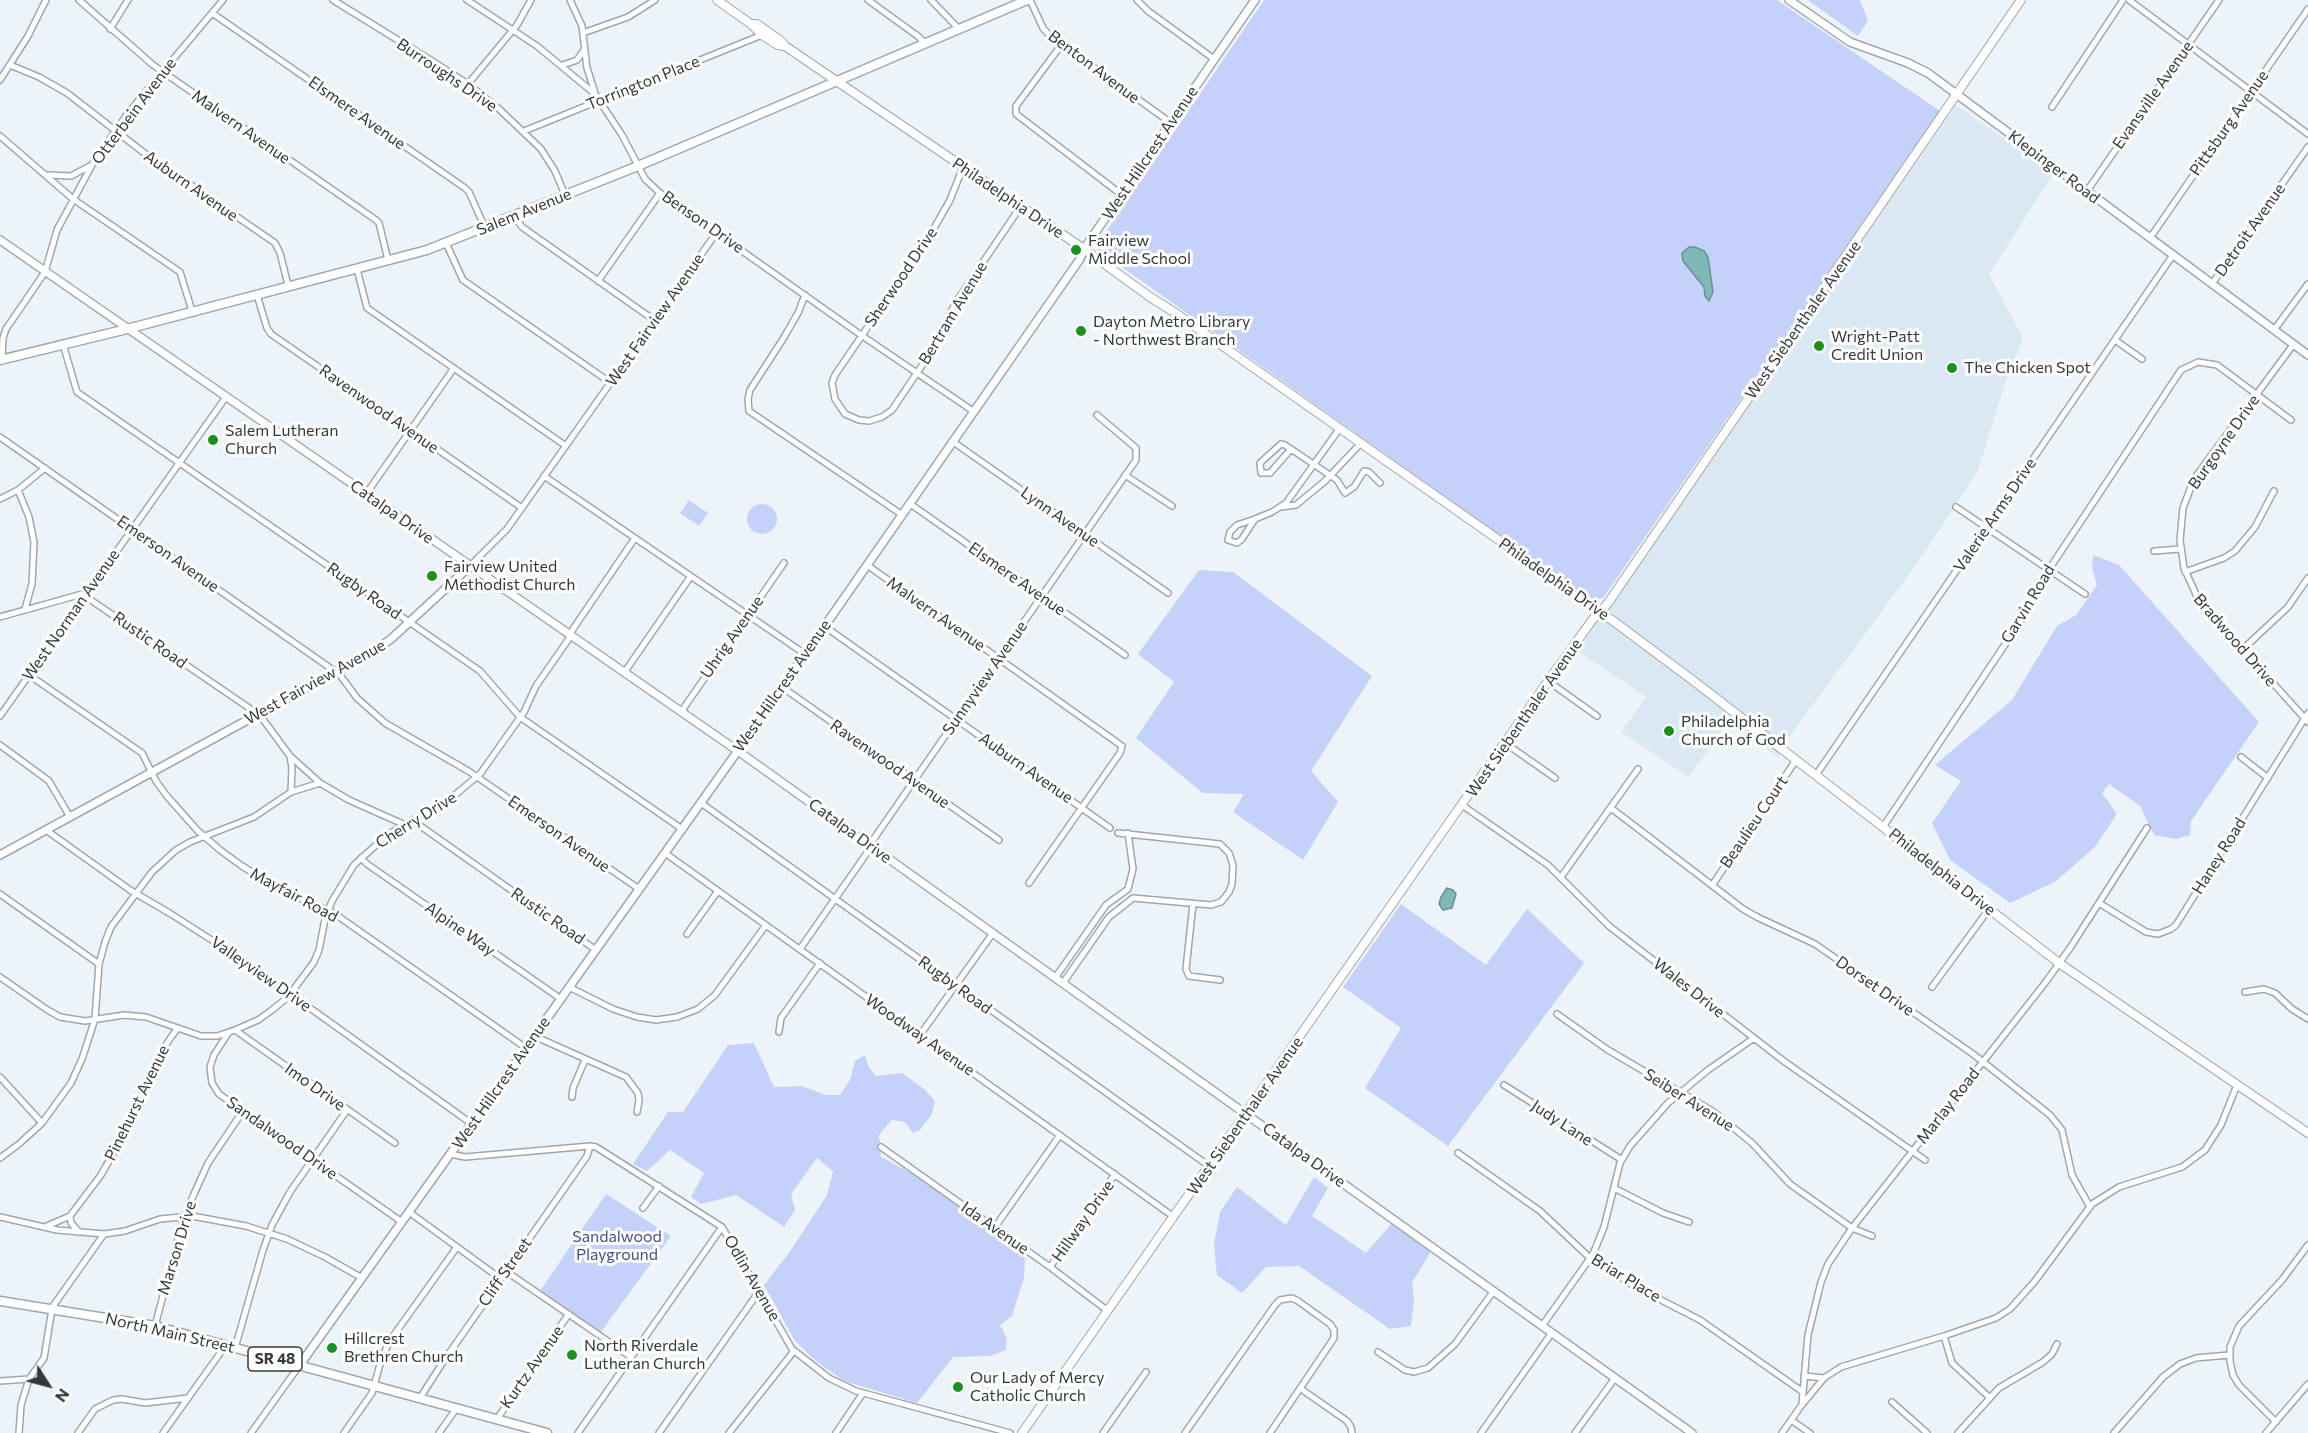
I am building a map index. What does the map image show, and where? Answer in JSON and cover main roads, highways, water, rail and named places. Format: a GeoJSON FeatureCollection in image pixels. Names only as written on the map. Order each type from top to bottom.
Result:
{"type":"FeatureCollection","features":[{"type":"Feature","properties":{"kind":"main road","name":"Philadelphia Drive"},"geometry":{"type":"LineString","coordinates":[[717,0],[751,24],[762,35],[778,45],[785,46]]}},
{"type":"Feature","properties":{"kind":"main road","name":"Salem Avenue"},"geometry":{"type":"LineString","coordinates":[[1,360],[357,269],[446,243],[638,166],[1028,0]]}},
{"type":"Feature","properties":{"kind":"main road","name":"West Siebenthaler Avenue"},"geometry":{"type":"LineString","coordinates":[[1022,1433],[1548,681],[1608,603],[2021,0]]}},
{"type":"Feature","properties":{"kind":"main road","name":"Philadelphia Drive"},"geometry":{"type":"LineString","coordinates":[[751,24],[757,24],[785,46],[1084,249],[1599,612],[1674,666],[2059,963],[2308,1133]]}},
{"type":"Feature","properties":{"kind":"main road","name":"North Main Street"},"geometry":{"type":"LineString","coordinates":[[0,1301],[155,1326],[497,1419],[536,1432],[547,1433]]}},
{"type":"Feature","properties":{"kind":"place","name":"Fairview Middle School"},"geometry":{"type":"Point","coordinates":[1076,250]}},
{"type":"Feature","properties":{"kind":"place","name":"Dayton Metro Library - Northwest Branch"},"geometry":{"type":"Point","coordinates":[1081,331]}},
{"type":"Feature","properties":{"kind":"place","name":"Wright-Patt Credit Union"},"geometry":{"type":"Point","coordinates":[1819,346]}},
{"type":"Feature","properties":{"kind":"place","name":"The Chicken Spot"},"geometry":{"type":"Point","coordinates":[1952,368]}},
{"type":"Feature","properties":{"kind":"place","name":"Salem Lutheran Church"},"geometry":{"type":"Point","coordinates":[213,440]}},
{"type":"Feature","properties":{"kind":"place","name":"Fairview United Methodist Church"},"geometry":{"type":"Point","coordinates":[432,576]}},
{"type":"Feature","properties":{"kind":"place","name":"Philadelphia Church of God"},"geometry":{"type":"Point","coordinates":[1669,731]}},
{"type":"Feature","properties":{"kind":"place","name":"Hillcrest Brethren Church"},"geometry":{"type":"Point","coordinates":[332,1348]}},
{"type":"Feature","properties":{"kind":"place","name":"North Riverdale Lutheran Church"},"geometry":{"type":"Point","coordinates":[572,1355]}},
{"type":"Feature","properties":{"kind":"place","name":"Our Lady of Mercy Catholic Church"},"geometry":{"type":"Point","coordinates":[958,1387]}},
{"type":"Feature","properties":{"kind":"park label","name":"Sandalwood Playground"},"geometry":{"type":"Point","coordinates":[617,1246]}}]}
